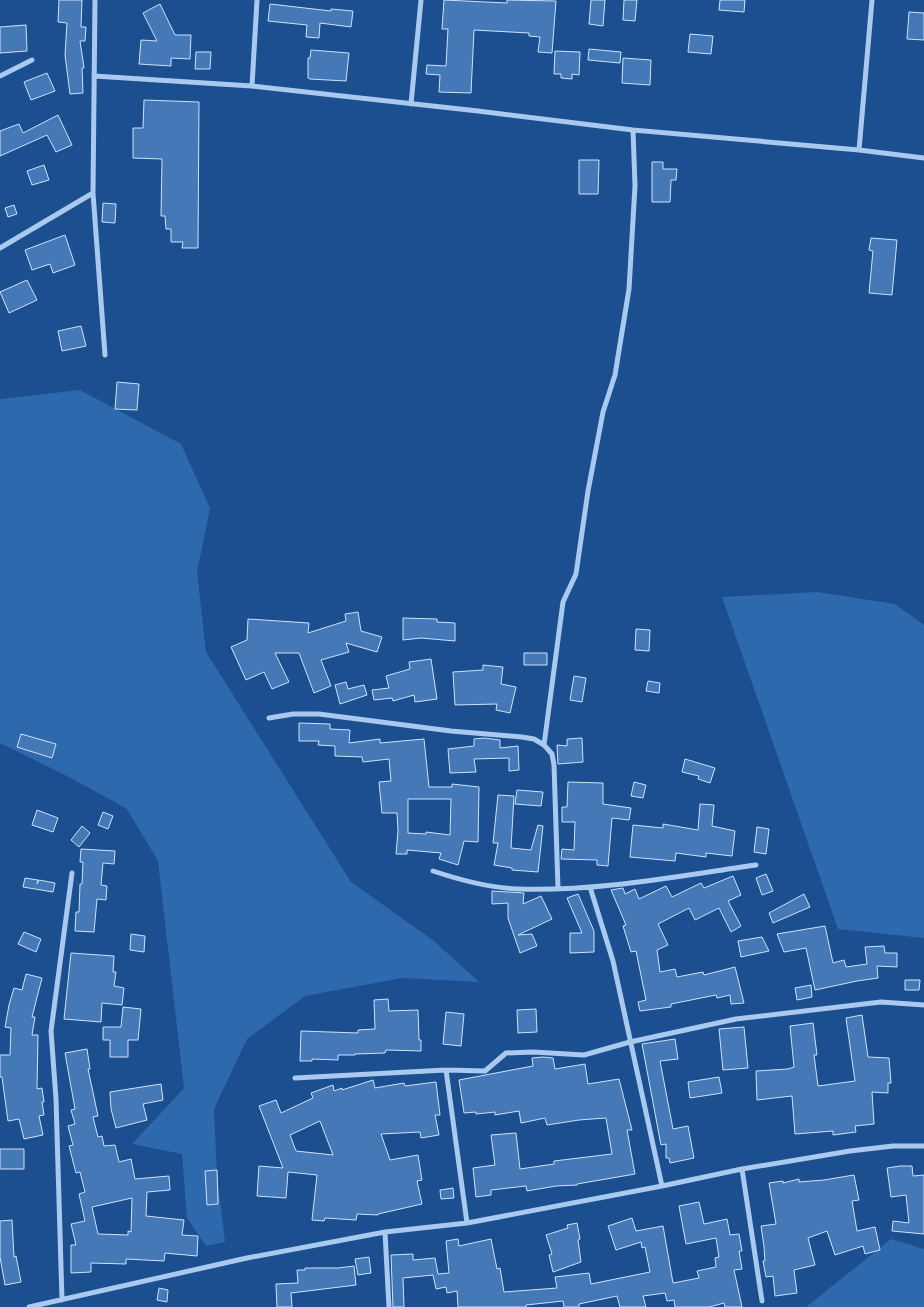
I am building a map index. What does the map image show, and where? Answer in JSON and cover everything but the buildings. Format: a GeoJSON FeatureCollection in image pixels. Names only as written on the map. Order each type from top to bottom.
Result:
{"type":"FeatureCollection","features":[{"type":"Feature","properties":{"kind":"street"},"geometry":{"type":"LineString","coordinates":[[95,0],[93,193],[104,354]]}},
{"type":"Feature","properties":{"kind":"street"},"geometry":{"type":"LineString","coordinates":[[252,86],[257,0]]}},
{"type":"Feature","properties":{"kind":"street"},"geometry":{"type":"LineString","coordinates":[[411,104],[421,0]]}},
{"type":"Feature","properties":{"kind":"street"},"geometry":{"type":"LineString","coordinates":[[859,150],[872,0]]}},
{"type":"Feature","properties":{"kind":"street"},"geometry":{"type":"LineString","coordinates":[[0,76],[32,60]]}},
{"type":"Feature","properties":{"kind":"street"},"geometry":{"type":"LineString","coordinates":[[94,76],[252,86],[634,130],[859,150],[924,158]]}},
{"type":"Feature","properties":{"kind":"street"},"geometry":{"type":"LineString","coordinates":[[544,745],[563,602],[576,574],[588,491],[603,412],[615,375],[629,289],[635,186],[634,130]]}},
{"type":"Feature","properties":{"kind":"street"},"geometry":{"type":"LineString","coordinates":[[0,248],[93,193]]}},
{"type":"Feature","properties":{"kind":"street"},"geometry":{"type":"LineString","coordinates":[[268,718],[293,714],[319,714],[450,731],[534,739],[544,745],[552,754],[554,765],[558,888]]}},
{"type":"Feature","properties":{"kind":"street"},"geometry":{"type":"LineString","coordinates":[[433,871],[458,879],[518,889],[590,887],[756,865]]}},
{"type":"Feature","properties":{"kind":"street"},"geometry":{"type":"LineString","coordinates":[[62,1300],[56,1098],[51,1031],[72,873]]}},
{"type":"Feature","properties":{"kind":"street"},"geometry":{"type":"LineString","coordinates":[[590,887],[613,961],[662,1186]]}},
{"type":"Feature","properties":{"kind":"street"},"geometry":{"type":"LineString","coordinates":[[295,1078],[446,1070],[485,1071],[506,1053],[533,1052],[584,1055],[630,1042],[736,1019],[881,1002],[924,1005]]}},
{"type":"Feature","properties":{"kind":"street"},"geometry":{"type":"LineString","coordinates":[[446,1070],[467,1223]]}},
{"type":"Feature","properties":{"kind":"street"},"geometry":{"type":"LineString","coordinates":[[28,1307],[247,1258],[385,1232],[467,1223],[742,1169],[858,1150],[893,1146],[924,1146]]}},
{"type":"Feature","properties":{"kind":"street"},"geometry":{"type":"LineString","coordinates":[[742,1169],[762,1301]]}},
{"type":"Feature","properties":{"kind":"street"},"geometry":{"type":"LineString","coordinates":[[385,1232],[389,1307]]}},
{"type":"Feature","properties":{"kind":"shaded area"},"geometry":{"type":"Polygon","coordinates":[[[80,390],[181,444],[210,508],[197,572],[206,652],[351,882],[434,941],[479,982],[402,978],[305,996],[247,1039],[214,1109],[217,1175],[225,1242],[206,1246],[187,1218],[182,1154],[132,1144],[184,1088],[158,861],[127,809],[71,778],[0,743],[0,399],[80,390]]]}},
{"type":"Feature","properties":{"kind":"shaded area"},"geometry":{"type":"Polygon","coordinates":[[[817,592],[895,604],[924,625],[924,938],[838,929],[722,597],[817,592]]]}},
{"type":"Feature","properties":{"kind":"shaded area"},"geometry":{"type":"Polygon","coordinates":[[[891,1239],[924,1249],[924,1307],[806,1307],[891,1239]]]}}]}
